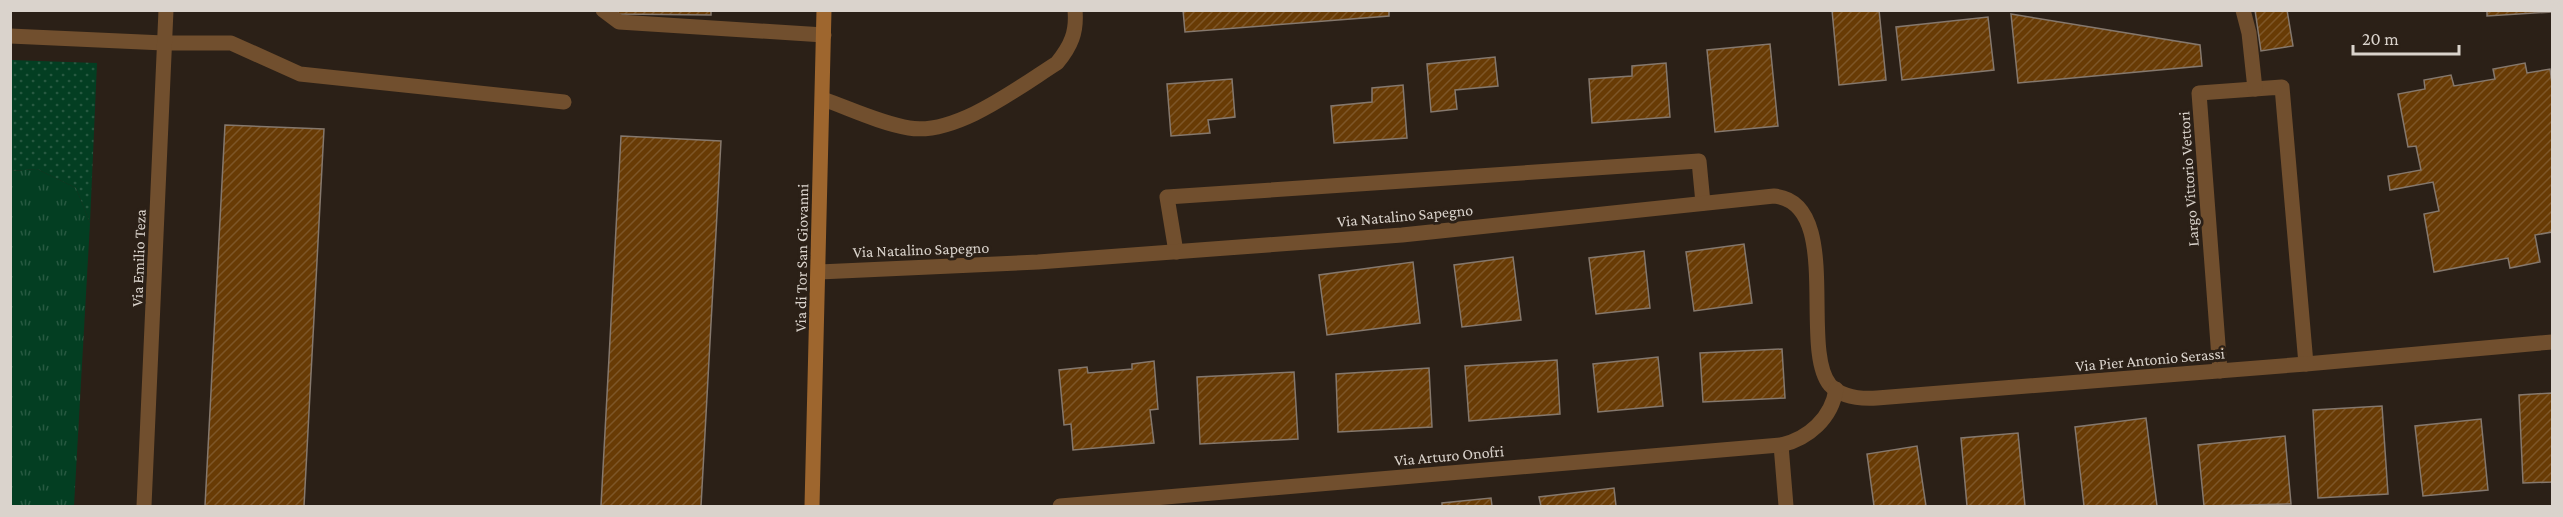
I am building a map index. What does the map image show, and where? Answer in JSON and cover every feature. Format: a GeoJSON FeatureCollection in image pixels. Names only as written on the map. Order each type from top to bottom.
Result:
{"type":"FeatureCollection","features":[{"type":"Feature","properties":{"kind":"street","name":"Via Emilio Teza"},"geometry":{"type":"LineString","coordinates":[[144,507],[166,10]]}},
{"type":"Feature","properties":{"kind":"street"},"geometry":{"type":"LineString","coordinates":[[603,10],[619,22],[824,35]]}},
{"type":"Feature","properties":{"kind":"street","name":"Via di Tor San Giovanni"},"geometry":{"type":"LineString","coordinates":[[813,507],[824,10]]}},
{"type":"Feature","properties":{"kind":"street"},"geometry":{"type":"LineString","coordinates":[[822,99],[910,128],[927,129],[954,124],[1057,63],[1068,49],[1076,31],[1075,10]]}},
{"type":"Feature","properties":{"kind":"street"},"geometry":{"type":"LineString","coordinates":[[2243,10],[2249,33],[2255,89]]}},
{"type":"Feature","properties":{"kind":"street"},"geometry":{"type":"LineString","coordinates":[[10,36],[164,43],[231,43],[300,74],[564,102]]}},
{"type":"Feature","properties":{"kind":"street","name":"Largo Vittorio Vettori"},"geometry":{"type":"LineString","coordinates":[[2220,371],[2199,93],[2282,87],[2306,364]]}},
{"type":"Feature","properties":{"kind":"street"},"geometry":{"type":"LineString","coordinates":[[1176,252],[1167,197],[1699,161],[1703,203]]}},
{"type":"Feature","properties":{"kind":"street","name":"Via Natalino Sapegno"},"geometry":{"type":"LineString","coordinates":[[819,272],[1038,262],[1401,235],[1774,196],[1791,200],[1799,206],[1808,223],[1814,250],[1821,366],[1830,385],[1836,389]]}},
{"type":"Feature","properties":{"kind":"street","name":"Via Pier Antonio Serassi"},"geometry":{"type":"LineString","coordinates":[[1836,389],[1850,396],[1869,398],[2553,342]]}},
{"type":"Feature","properties":{"kind":"street"},"geometry":{"type":"LineString","coordinates":[[1786,507],[1781,446],[1799,440],[1815,427],[1830,409],[1836,389]]}},
{"type":"Feature","properties":{"kind":"street","name":"Via Arturo Onofri"},"geometry":{"type":"LineString","coordinates":[[1060,507],[1781,446]]}},
{"type":"Feature","properties":{"kind":"green space"},"geometry":{"type":"Polygon","coordinates":[[[11,60],[97,63],[90,223],[76,188],[37,169],[11,171],[11,60]]]}},
{"type":"Feature","properties":{"kind":"green space"},"geometry":{"type":"Polygon","coordinates":[[[37,169],[76,188],[90,223],[74,506],[11,506],[11,171],[37,169]]]}},
{"type":"Feature","properties":{"kind":"building"},"geometry":{"type":"Polygon","coordinates":[[[618,10],[711,10],[711,15],[618,14],[618,10]]]}},
{"type":"Feature","properties":{"kind":"building"},"geometry":{"type":"Polygon","coordinates":[[[1183,10],[1389,10],[1389,16],[1185,32],[1183,10]]]}},
{"type":"Feature","properties":{"kind":"building"},"geometry":{"type":"Polygon","coordinates":[[[1832,10],[1879,10],[1886,80],[1839,85],[1832,10]]]}},
{"type":"Feature","properties":{"kind":"building"},"geometry":{"type":"Polygon","coordinates":[[[2255,10],[2287,10],[2293,46],[2261,51],[2255,10]]]}},
{"type":"Feature","properties":{"kind":"building"},"geometry":{"type":"Polygon","coordinates":[[[2487,10],[2552,10],[2552,12],[2487,16],[2487,10]]]}},
{"type":"Feature","properties":{"kind":"building"},"geometry":{"type":"Polygon","coordinates":[[[2011,14],[2200,45],[2202,66],[2018,83],[2011,14]]]}},
{"type":"Feature","properties":{"kind":"building"},"geometry":{"type":"Polygon","coordinates":[[[1988,17],[1994,70],[1902,80],[1896,27],[1988,17]]]}},
{"type":"Feature","properties":{"kind":"building"},"geometry":{"type":"Polygon","coordinates":[[[1770,44],[1778,126],[1715,132],[1707,50],[1770,44]]]}},
{"type":"Feature","properties":{"kind":"building"},"geometry":{"type":"Polygon","coordinates":[[[1495,57],[1498,86],[1455,90],[1457,109],[1431,112],[1427,64],[1495,57]]]}},
{"type":"Feature","properties":{"kind":"building"},"geometry":{"type":"Polygon","coordinates":[[[1666,63],[1670,117],[1592,123],[1589,79],[1632,76],[1632,66],[1666,63]]]}},
{"type":"Feature","properties":{"kind":"building"},"geometry":{"type":"Polygon","coordinates":[[[2525,63],[2527,73],[2550,69],[2552,84],[2552,232],[2535,235],[2540,262],[2510,268],[2508,258],[2434,272],[2424,214],[2439,211],[2433,182],[2390,190],[2388,176],[2421,170],[2416,146],[2408,147],[2398,94],[2425,89],[2424,80],[2451,75],[2454,86],[2495,79],[2493,69],[2525,63]]]}},
{"type":"Feature","properties":{"kind":"building"},"geometry":{"type":"Polygon","coordinates":[[[1232,79],[1235,117],[1208,120],[1210,133],[1171,136],[1167,84],[1232,79]]]}},
{"type":"Feature","properties":{"kind":"building"},"geometry":{"type":"Polygon","coordinates":[[[1403,85],[1407,138],[1334,143],[1331,106],[1372,102],[1372,88],[1403,85]]]}},
{"type":"Feature","properties":{"kind":"building"},"geometry":{"type":"Polygon","coordinates":[[[225,125],[324,129],[304,506],[205,506],[225,125]]]}},
{"type":"Feature","properties":{"kind":"building"},"geometry":{"type":"Polygon","coordinates":[[[621,136],[721,141],[701,506],[601,506],[621,136]]]}},
{"type":"Feature","properties":{"kind":"building"},"geometry":{"type":"Polygon","coordinates":[[[1744,244],[1752,303],[1694,311],[1686,252],[1744,244]]]}},
{"type":"Feature","properties":{"kind":"building"},"geometry":{"type":"Polygon","coordinates":[[[1644,251],[1650,308],[1596,314],[1589,258],[1644,251]]]}},
{"type":"Feature","properties":{"kind":"building"},"geometry":{"type":"Polygon","coordinates":[[[1513,257],[1521,320],[1462,327],[1454,265],[1513,257]]]}},
{"type":"Feature","properties":{"kind":"building"},"geometry":{"type":"Polygon","coordinates":[[[1413,262],[1420,323],[1327,335],[1319,275],[1413,262]]]}},
{"type":"Feature","properties":{"kind":"building"},"geometry":{"type":"Polygon","coordinates":[[[1782,349],[1785,398],[1703,402],[1700,353],[1782,349]]]}},
{"type":"Feature","properties":{"kind":"building"},"geometry":{"type":"Polygon","coordinates":[[[1658,357],[1663,406],[1598,412],[1593,364],[1658,357]]]}},
{"type":"Feature","properties":{"kind":"building"},"geometry":{"type":"Polygon","coordinates":[[[1557,360],[1560,414],[1469,421],[1465,366],[1557,360]]]}},
{"type":"Feature","properties":{"kind":"building"},"geometry":{"type":"Polygon","coordinates":[[[1154,361],[1158,409],[1150,410],[1154,443],[1073,450],[1071,424],[1064,425],[1059,370],[1087,367],[1088,373],[1132,369],[1132,364],[1154,361]]]}},
{"type":"Feature","properties":{"kind":"building"},"geometry":{"type":"Polygon","coordinates":[[[1429,368],[1432,427],[1338,432],[1336,374],[1429,368]]]}},
{"type":"Feature","properties":{"kind":"building"},"geometry":{"type":"Polygon","coordinates":[[[1294,372],[1298,439],[1200,444],[1197,377],[1294,372]]]}},
{"type":"Feature","properties":{"kind":"building"},"geometry":{"type":"Polygon","coordinates":[[[2552,393],[2552,482],[2523,483],[2519,395],[2552,393]]]}},
{"type":"Feature","properties":{"kind":"building"},"geometry":{"type":"Polygon","coordinates":[[[2382,406],[2388,494],[2318,498],[2313,410],[2382,406]]]}},
{"type":"Feature","properties":{"kind":"building"},"geometry":{"type":"Polygon","coordinates":[[[2146,418],[2157,506],[2084,506],[2075,427],[2146,418]]]}},
{"type":"Feature","properties":{"kind":"building"},"geometry":{"type":"Polygon","coordinates":[[[2481,419],[2488,490],[2423,496],[2415,426],[2481,419]]]}},
{"type":"Feature","properties":{"kind":"building"},"geometry":{"type":"Polygon","coordinates":[[[2018,433],[2025,506],[1967,506],[1961,438],[2018,433]]]}},
{"type":"Feature","properties":{"kind":"building"},"geometry":{"type":"Polygon","coordinates":[[[2285,436],[2291,504],[2204,506],[2198,445],[2285,436]]]}},
{"type":"Feature","properties":{"kind":"building"},"geometry":{"type":"Polygon","coordinates":[[[1917,446],[1926,506],[1874,506],[1867,454],[1917,446]]]}},
{"type":"Feature","properties":{"kind":"building"},"geometry":{"type":"Polygon","coordinates":[[[1614,488],[1616,506],[1541,506],[1539,497],[1614,488]]]}},
{"type":"Feature","properties":{"kind":"building"},"geometry":{"type":"Polygon","coordinates":[[[1491,498],[1492,506],[1442,506],[1442,503],[1491,498]]]}}]}
